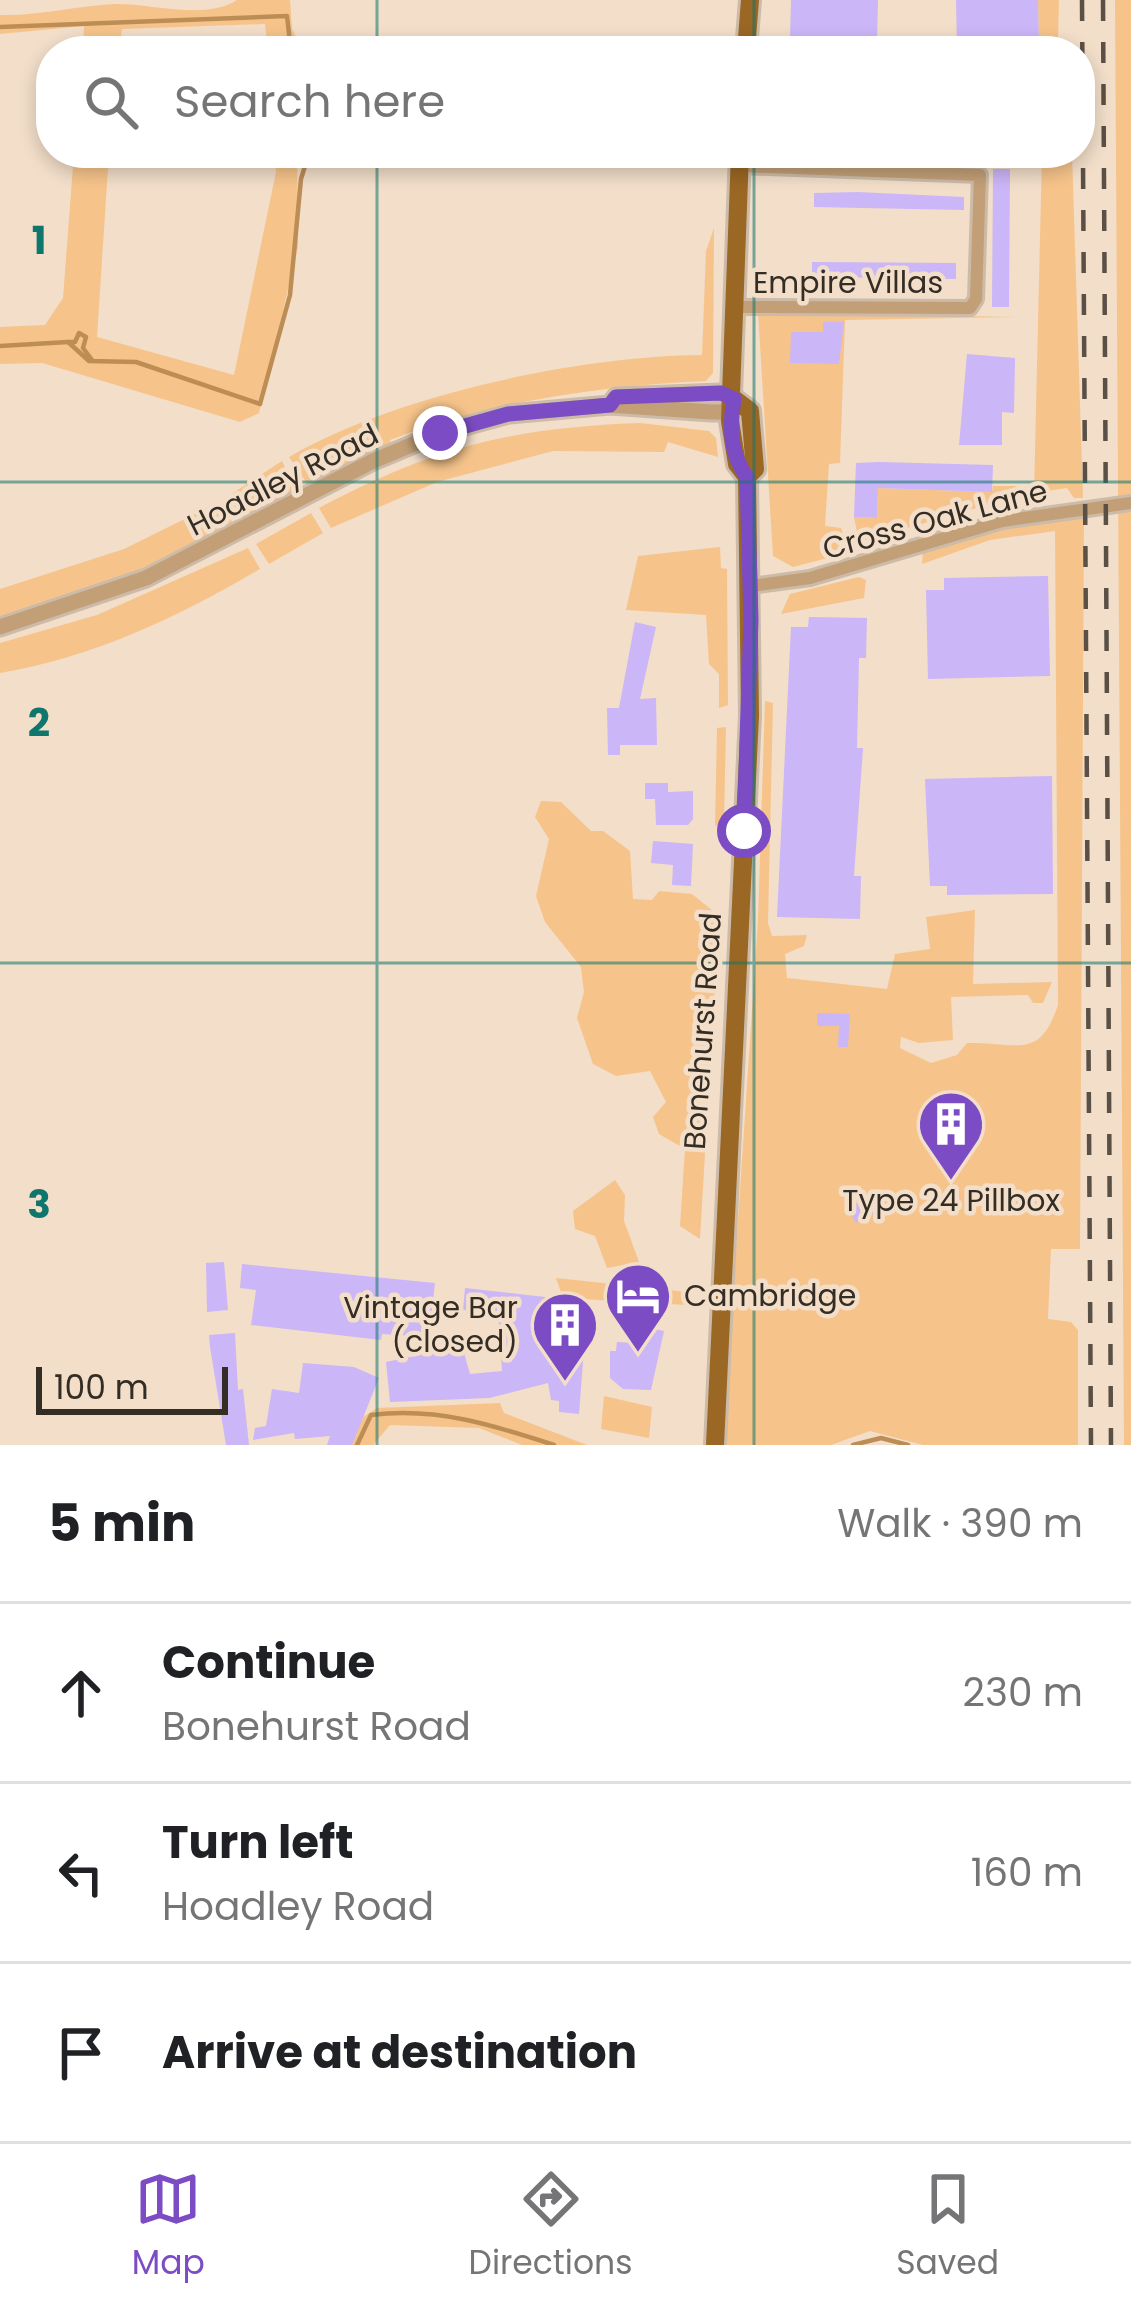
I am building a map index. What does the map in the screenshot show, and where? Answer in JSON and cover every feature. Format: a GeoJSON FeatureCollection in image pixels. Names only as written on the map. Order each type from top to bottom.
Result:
{"type":"FeatureCollection","features":[{"type":"Feature","properties":{"kind":"main road"},"geometry":{"type":"LineString","coordinates":[[747,36],[750,0]]}},
{"type":"Feature","properties":{"kind":"main road","name":"Bonehurst Road"},"geometry":{"type":"LineString","coordinates":[[715,1445],[724,1167],[742,909],[751,586],[747,477],[737,464],[731,433],[740,168]]}},
{"type":"Feature","properties":{"kind":"street","name":"Empire Villas"},"geometry":{"type":"LineString","coordinates":[[737,307],[970,308],[976,299],[980,175],[875,168]]}},
{"type":"Feature","properties":{"kind":"street","name":"Hoadley Road"},"geometry":{"type":"LineString","coordinates":[[0,627],[146,578],[374,461],[440,433],[508,414],[610,405],[616,397],[721,393],[734,399]]}},
{"type":"Feature","properties":{"kind":"street","name":"Cross Oak Lane"},"geometry":{"type":"LineString","coordinates":[[751,586],[810,578],[1002,521],[1131,503]]}},
{"type":"Feature","properties":{"kind":"shaded area"},"geometry":{"type":"Polygon","coordinates":[[[237,0],[290,0],[296,36],[266,36],[265,24],[122,29],[121,36],[84,36],[84,26],[0,34],[0,15],[115,4],[178,10],[224,6],[237,0]]]}},
{"type":"Feature","properties":{"kind":"shaded area"},"geometry":{"type":"Polygon","coordinates":[[[1038,0],[1059,0],[1058,36],[1039,36],[1038,0]]]}},
{"type":"Feature","properties":{"kind":"shaded area"},"geometry":{"type":"Polygon","coordinates":[[[1115,0],[1131,0],[1131,1445],[1124,1445],[1115,0]]]}},
{"type":"Feature","properties":{"kind":"shaded area"},"geometry":{"type":"Polygon","coordinates":[[[73,168],[108,168],[97,337],[234,375],[276,168],[297,168],[298,247],[259,413],[240,422],[42,363],[0,364],[0,327],[45,325],[63,298],[73,168]]]}},
{"type":"Feature","properties":{"kind":"shaded area"},"geometry":{"type":"Polygon","coordinates":[[[1042,168],[1072,168],[1083,498],[1074,498],[1067,488],[1034,493],[1042,168]]]}},
{"type":"Feature","properties":{"kind":"shaded area"},"geometry":{"type":"Polygon","coordinates":[[[714,228],[713,373],[706,381],[586,392],[467,415],[390,440],[393,450],[376,450],[308,485],[289,457],[381,415],[489,383],[600,363],[702,355],[706,251],[714,228]]]}},
{"type":"Feature","properties":{"kind":"shaded area"},"geometry":{"type":"Polygon","coordinates":[[[758,312],[1015,317],[845,320],[840,463],[829,464],[825,526],[841,528],[847,546],[843,554],[793,567],[773,556],[758,312]]]}},
{"type":"Feature","properties":{"kind":"shaded area"},"geometry":{"type":"Polygon","coordinates":[[[640,423],[709,431],[716,438],[718,457],[668,442],[664,452],[553,451],[437,482],[331,528],[319,508],[400,470],[474,445],[551,430],[640,423]]]}},
{"type":"Feature","properties":{"kind":"shaded area"},"geometry":{"type":"Polygon","coordinates":[[[282,461],[297,491],[246,521],[227,497],[282,461]]]}},
{"type":"Feature","properties":{"kind":"shaded area"},"geometry":{"type":"Polygon","coordinates":[[[993,486],[1018,486],[1018,496],[859,542],[854,517],[877,518],[878,488],[992,492],[993,486]]]}},
{"type":"Feature","properties":{"kind":"shaded area"},"geometry":{"type":"Polygon","coordinates":[[[219,502],[235,526],[112,584],[0,617],[0,589],[124,549],[219,502]]]}},
{"type":"Feature","properties":{"kind":"shaded area"},"geometry":{"type":"Polygon","coordinates":[[[1084,512],[1080,1249],[1051,1249],[1048,1319],[1071,1322],[1078,1330],[1078,1445],[923,1445],[870,1431],[831,1445],[723,1445],[758,920],[765,701],[773,703],[768,923],[772,936],[807,935],[804,946],[785,954],[787,978],[887,989],[895,954],[930,949],[926,917],[975,910],[973,984],[1052,982],[1043,1003],[1033,1003],[1028,995],[951,997],[953,1040],[919,1043],[901,1037],[900,1048],[931,1063],[957,1055],[967,1043],[1025,1045],[1035,1041],[1051,1023],[1058,1005],[1055,531],[990,540],[922,564],[923,551],[944,542],[1084,512]]]}},
{"type":"Feature","properties":{"kind":"shaded area"},"geometry":{"type":"Polygon","coordinates":[[[311,513],[323,533],[269,564],[256,544],[311,513]]]}},
{"type":"Feature","properties":{"kind":"shaded area"},"geometry":{"type":"Polygon","coordinates":[[[720,547],[721,568],[727,569],[728,705],[719,708],[719,674],[709,664],[706,615],[626,610],[638,556],[720,547]]]}},
{"type":"Feature","properties":{"kind":"shaded area"},"geometry":{"type":"Polygon","coordinates":[[[248,548],[260,569],[198,603],[102,646],[0,673],[0,643],[97,615],[248,548]]]}},
{"type":"Feature","properties":{"kind":"shaded area"},"geometry":{"type":"Polygon","coordinates":[[[859,577],[866,580],[864,598],[781,614],[790,594],[859,577]]]}},
{"type":"Feature","properties":{"kind":"shaded area"},"geometry":{"type":"Polygon","coordinates":[[[726,727],[724,822],[715,826],[717,728],[726,727]]]}},
{"type":"Feature","properties":{"kind":"shaded area"},"geometry":{"type":"Polygon","coordinates":[[[541,801],[561,802],[591,831],[603,831],[630,851],[633,899],[652,900],[659,891],[692,894],[719,916],[700,1239],[680,1226],[685,1149],[659,1134],[653,1117],[666,1102],[650,1071],[616,1076],[593,1064],[577,1018],[584,992],[581,967],[545,922],[536,896],[549,839],[535,817],[541,801]]]}},
{"type":"Feature","properties":{"kind":"shaded area"},"geometry":{"type":"Polygon","coordinates":[[[615,1180],[625,1195],[624,1221],[639,1262],[607,1268],[595,1236],[575,1229],[573,1211],[615,1180]]]}},
{"type":"Feature","properties":{"kind":"shaded area"},"geometry":{"type":"Polygon","coordinates":[[[556,1278],[687,1292],[687,1305],[563,1298],[556,1278]]]}},
{"type":"Feature","properties":{"kind":"shaded area"},"geometry":{"type":"Polygon","coordinates":[[[604,1396],[652,1407],[649,1438],[601,1429],[604,1396]]]}},
{"type":"Feature","properties":{"kind":"shaded area"},"geometry":{"type":"Polygon","coordinates":[[[500,1403],[504,1413],[587,1445],[522,1445],[479,1428],[390,1425],[373,1445],[349,1445],[363,1417],[377,1408],[500,1403]]]}},
{"type":"Feature","properties":{"kind":"building"},"geometry":{"type":"Polygon","coordinates":[[[791,0],[878,0],[877,36],[790,36],[791,0]]]}},
{"type":"Feature","properties":{"kind":"building"},"geometry":{"type":"Polygon","coordinates":[[[956,0],[1038,0],[1039,36],[957,36],[956,0]]]}},
{"type":"Feature","properties":{"kind":"building"},"geometry":{"type":"Polygon","coordinates":[[[993,169],[1010,169],[1009,307],[992,307],[993,169]]]}},
{"type":"Feature","properties":{"kind":"building"},"geometry":{"type":"Polygon","coordinates":[[[814,193],[964,197],[964,210],[814,207],[814,193]]]}},
{"type":"Feature","properties":{"kind":"building"},"geometry":{"type":"Polygon","coordinates":[[[812,262],[956,263],[956,279],[812,277],[812,262]]]}},
{"type":"Feature","properties":{"kind":"building"},"geometry":{"type":"Polygon","coordinates":[[[823,322],[844,322],[839,364],[790,363],[791,332],[823,332],[823,322]]]}},
{"type":"Feature","properties":{"kind":"building"},"geometry":{"type":"Polygon","coordinates":[[[967,354],[1015,358],[1014,413],[1002,412],[1002,445],[959,445],[967,354]]]}},
{"type":"Feature","properties":{"kind":"building"},"geometry":{"type":"Polygon","coordinates":[[[856,463],[993,465],[992,492],[878,488],[877,518],[854,517],[856,463]]]}},
{"type":"Feature","properties":{"kind":"building"},"geometry":{"type":"Polygon","coordinates":[[[1048,576],[1050,676],[928,679],[926,590],[944,590],[944,578],[1048,576]]]}},
{"type":"Feature","properties":{"kind":"building"},"geometry":{"type":"Polygon","coordinates":[[[809,617],[867,618],[866,658],[859,658],[857,748],[863,748],[854,876],[861,876],[860,919],[777,917],[791,627],[808,627],[809,617]]]}},
{"type":"Feature","properties":{"kind":"building"},"geometry":{"type":"Polygon","coordinates":[[[635,622],[656,627],[640,699],[656,698],[657,745],[620,745],[620,755],[608,755],[607,708],[619,708],[635,622]]]}},
{"type":"Feature","properties":{"kind":"building"},"geometry":{"type":"Polygon","coordinates":[[[1052,776],[1053,894],[947,895],[947,886],[930,886],[925,779],[1052,776]]]}},
{"type":"Feature","properties":{"kind":"building"},"geometry":{"type":"Polygon","coordinates":[[[645,783],[668,783],[668,792],[693,791],[693,819],[688,825],[656,825],[655,799],[645,799],[645,783]]]}},
{"type":"Feature","properties":{"kind":"building"},"geometry":{"type":"Polygon","coordinates":[[[653,841],[693,844],[691,886],[672,885],[673,865],[651,863],[653,841]]]}},
{"type":"Feature","properties":{"kind":"building"},"geometry":{"type":"Polygon","coordinates":[[[817,1013],[850,1014],[848,1047],[838,1047],[839,1026],[817,1026],[817,1013]]]}},
{"type":"Feature","properties":{"kind":"building"},"geometry":{"type":"Polygon","coordinates":[[[873,1195],[881,1210],[856,1223],[848,1208],[873,1195]]]}},
{"type":"Feature","properties":{"kind":"building"},"geometry":{"type":"Polygon","coordinates":[[[224,1262],[228,1310],[207,1312],[206,1263],[224,1262]]]}},
{"type":"Feature","properties":{"kind":"building"},"geometry":{"type":"Polygon","coordinates":[[[242,1264],[435,1283],[429,1337],[382,1334],[381,1340],[251,1325],[256,1290],[240,1288],[242,1264]]]}},
{"type":"Feature","properties":{"kind":"building"},"geometry":{"type":"Polygon","coordinates":[[[465,1288],[554,1298],[551,1331],[556,1331],[555,1347],[584,1349],[579,1414],[559,1412],[559,1401],[551,1400],[548,1383],[489,1398],[390,1402],[386,1362],[462,1346],[470,1374],[502,1371],[498,1312],[463,1310],[465,1288]]]}},
{"type":"Feature","properties":{"kind":"building","name":"Cambridge"},"geometry":{"type":"Polygon","coordinates":[[[639,1326],[664,1331],[651,1390],[623,1389],[610,1378],[610,1351],[616,1351],[617,1342],[635,1343],[639,1326]]]}},
{"type":"Feature","properties":{"kind":"building"},"geometry":{"type":"Polygon","coordinates":[[[235,1333],[238,1390],[243,1389],[249,1445],[226,1445],[210,1347],[209,1335],[235,1333]]]}},
{"type":"Feature","properties":{"kind":"building"},"geometry":{"type":"Polygon","coordinates":[[[303,1363],[354,1367],[379,1378],[352,1445],[327,1445],[330,1436],[295,1439],[294,1433],[253,1440],[255,1428],[266,1426],[272,1389],[299,1393],[303,1363]]]}},
{"type":"Feature","properties":{"kind":"waterway"},"geometry":{"type":"LineString","coordinates":[[0,27],[287,16],[289,36]]}},
{"type":"Feature","properties":{"kind":"waterway"},"geometry":{"type":"LineString","coordinates":[[92,360],[83,348],[86,337],[79,333],[75,342],[68,342],[89,361],[136,362],[260,404],[290,295],[304,168]]}},
{"type":"Feature","properties":{"kind":"waterway"},"geometry":{"type":"LineString","coordinates":[[0,346],[68,342]]}},
{"type":"Feature","properties":{"kind":"waterway"},"geometry":{"type":"LineString","coordinates":[[357,1445],[371,1415],[395,1413],[464,1420],[554,1445]]}},
{"type":"Feature","properties":{"kind":"waterway"},"geometry":{"type":"LineString","coordinates":[[853,1445],[881,1438],[908,1445]]}},
{"type":"Feature","properties":{"kind":"railway"},"geometry":{"type":"LineString","coordinates":[[1082,0],[1082,36]]}},
{"type":"Feature","properties":{"kind":"railway"},"geometry":{"type":"LineString","coordinates":[[1103,0],[1111,1445]]}},
{"type":"Feature","properties":{"kind":"railway"},"geometry":{"type":"LineString","coordinates":[[1083,168],[1091,1445]]}},
{"type":"Feature","properties":{"kind":"place","name":"Type 24 Pillbox"},"geometry":{"type":"Point","coordinates":[951,1183]}},
{"type":"Feature","properties":{"kind":"place","name":"Cambridge"},"geometry":{"type":"Point","coordinates":[638,1355]}},
{"type":"Feature","properties":{"kind":"place","name":"Vintage Bar (closed)"},"geometry":{"type":"Point","coordinates":[565,1384]}},
{"type":"Feature","properties":{"kind":"route"},"geometry":{"type":"LineString","coordinates":[[440,433],[542,408],[610,405],[616,397],[721,393],[734,399],[730,421],[737,464],[747,477],[751,586],[744,831]]}}]}
